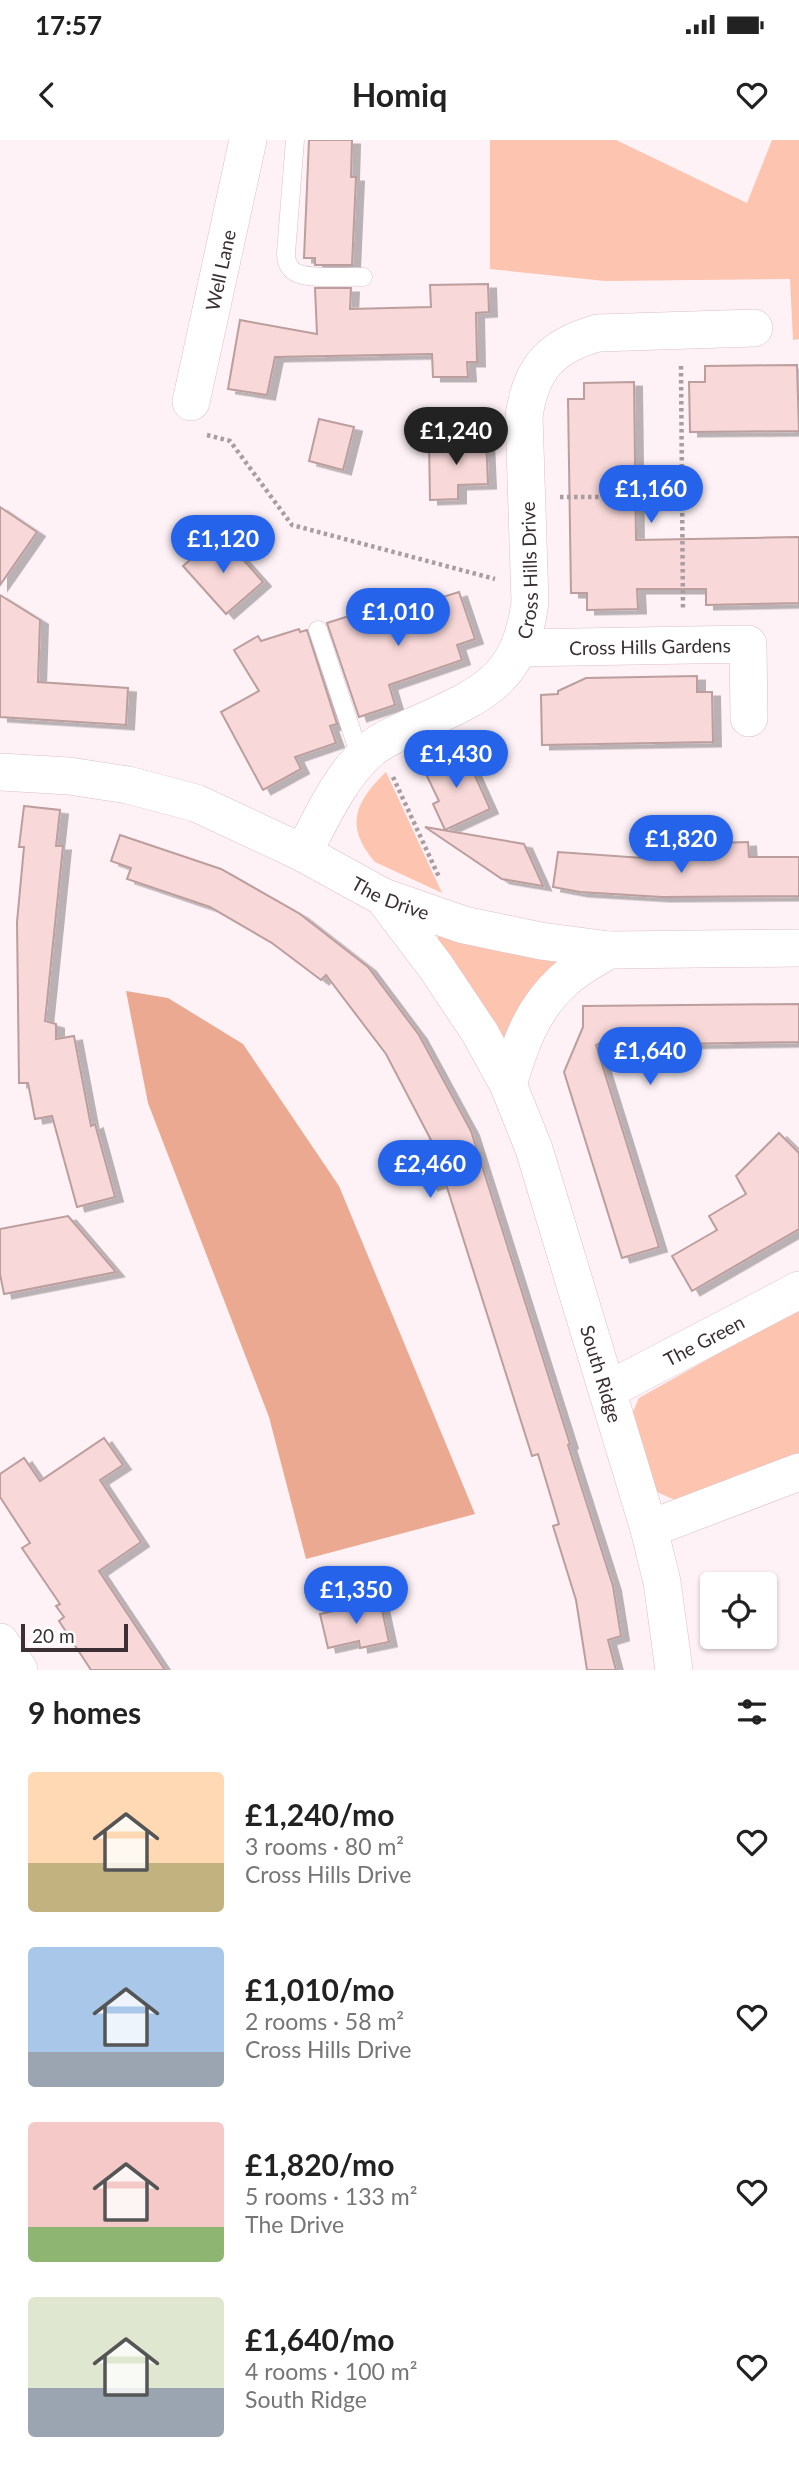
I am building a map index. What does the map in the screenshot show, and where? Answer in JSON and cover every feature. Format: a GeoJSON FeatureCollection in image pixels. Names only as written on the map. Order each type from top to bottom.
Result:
{"type":"FeatureCollection","features":[{"type":"Feature","properties":{"kind":"street","name":"Well Lane"},"geometry":{"type":"LineString","coordinates":[[191,402],[248,140]]}},
{"type":"Feature","properties":{"kind":"street","name":"Cross Hills Drive"},"geometry":{"type":"LineString","coordinates":[[303,853],[337,790],[370,752],[392,735],[479,696],[500,678],[520,648],[526,629],[529,588],[524,416],[527,392],[538,370],[554,352],[575,340],[598,333],[754,328]]}},
{"type":"Feature","properties":{"kind":"street","name":"Cross Hills Gardens"},"geometry":{"type":"LineString","coordinates":[[520,648],[748,644],[748,718]]}},
{"type":"Feature","properties":{"kind":"street","name":"The Drive"},"geometry":{"type":"LineString","coordinates":[[0,772],[69,775],[128,785],[196,803],[303,853],[383,897],[459,923],[541,941],[609,950],[799,947]]}},
{"type":"Feature","properties":{"kind":"street","name":"South Ridge"},"geometry":{"type":"LineString","coordinates":[[383,897],[436,967],[480,1033],[508,1084],[534,1149],[649,1530],[662,1582],[674,1670]]}},
{"type":"Feature","properties":{"kind":"street"},"geometry":{"type":"LineString","coordinates":[[508,1084],[523,1037],[540,1006],[565,979],[609,950]]}},
{"type":"Feature","properties":{"kind":"street","name":"The Green"},"geometry":{"type":"LineString","coordinates":[[608,1390],[799,1290]]}},
{"type":"Feature","properties":{"kind":"street"},"geometry":{"type":"LineString","coordinates":[[649,1530],[799,1472]]}},
{"type":"Feature","properties":{"kind":"street"},"geometry":{"type":"LineString","coordinates":[[0,1642],[19,1670]]}},
{"type":"Feature","properties":{"kind":"lane"},"geometry":{"type":"LineString","coordinates":[[295,140],[286,253],[288,265],[291,270],[302,275],[363,277]]}},
{"type":"Feature","properties":{"kind":"lane"},"geometry":{"type":"LineString","coordinates":[[318,630],[370,752]]}},
{"type":"Feature","properties":{"kind":"path"},"geometry":{"type":"LineString","coordinates":[[681,331],[683,645]]}},
{"type":"Feature","properties":{"kind":"path"},"geometry":{"type":"LineString","coordinates":[[191,402],[187,430],[230,441],[292,524],[529,588]]}},
{"type":"Feature","properties":{"kind":"path"},"geometry":{"type":"LineString","coordinates":[[526,498],[682,497]]}},
{"type":"Feature","properties":{"kind":"path"},"geometry":{"type":"LineString","coordinates":[[370,752],[459,923]]}},
{"type":"Feature","properties":{"kind":"shaded area"},"geometry":{"type":"Polygon","coordinates":[[[490,140],[616,140],[747,203],[772,140],[799,140],[799,339],[793,340],[790,279],[605,281],[490,269],[490,140]]]}},
{"type":"Feature","properties":{"kind":"shaded area"},"geometry":{"type":"Polygon","coordinates":[[[386,772],[442,893],[375,862],[359,837],[357,815],[361,804],[386,772]]]}},
{"type":"Feature","properties":{"kind":"shaded area"},"geometry":{"type":"Polygon","coordinates":[[[440,935],[559,960],[505,1041],[437,938],[440,935]]]}},
{"type":"Feature","properties":{"kind":"shaded area"},"geometry":{"type":"Polygon","coordinates":[[[126,991],[168,998],[243,1044],[339,1186],[475,1514],[306,1559],[269,1417],[148,1103],[126,991]]]}},
{"type":"Feature","properties":{"kind":"shaded area"},"geometry":{"type":"Polygon","coordinates":[[[799,1308],[799,1458],[675,1500],[657,1492],[632,1414],[639,1398],[799,1308]]]}},
{"type":"Feature","properties":{"kind":"building"},"geometry":{"type":"Polygon","coordinates":[[[309,140],[352,140],[351,177],[356,177],[352,265],[315,265],[315,258],[304,258],[309,140]]]}},
{"type":"Feature","properties":{"kind":"building"},"geometry":{"type":"Polygon","coordinates":[[[488,284],[489,312],[476,313],[477,362],[467,362],[468,377],[433,377],[432,354],[275,357],[267,395],[228,389],[240,320],[317,334],[315,288],[351,288],[350,309],[431,307],[430,285],[488,284]]]}},
{"type":"Feature","properties":{"kind":"building"},"geometry":{"type":"Polygon","coordinates":[[[797,365],[799,431],[690,432],[689,382],[705,382],[705,366],[797,365]]]}},
{"type":"Feature","properties":{"kind":"building"},"geometry":{"type":"Polygon","coordinates":[[[634,382],[636,540],[799,537],[799,603],[706,605],[706,589],[637,589],[638,609],[587,610],[587,593],[571,593],[568,399],[584,399],[584,383],[634,382]]]}},
{"type":"Feature","properties":{"kind":"building"},"geometry":{"type":"Polygon","coordinates":[[[319,419],[354,427],[343,470],[309,461],[319,419]]]}},
{"type":"Feature","properties":{"kind":"building"},"geometry":{"type":"Polygon","coordinates":[[[486,439],[488,484],[458,485],[458,499],[430,500],[429,441],[486,439]]]}},
{"type":"Feature","properties":{"kind":"building"},"geometry":{"type":"Polygon","coordinates":[[[0,507],[37,532],[0,585],[0,507]]]}},
{"type":"Feature","properties":{"kind":"building"},"geometry":{"type":"Polygon","coordinates":[[[217,536],[229,549],[232,547],[263,582],[226,614],[183,566],[217,536]]]}},
{"type":"Feature","properties":{"kind":"building"},"geometry":{"type":"Polygon","coordinates":[[[459,592],[475,639],[457,645],[462,660],[389,685],[395,705],[359,717],[327,623],[365,611],[368,620],[459,592]]]}},
{"type":"Feature","properties":{"kind":"building"},"geometry":{"type":"Polygon","coordinates":[[[0,595],[40,620],[38,682],[128,688],[126,725],[0,717],[0,595]]]}},
{"type":"Feature","properties":{"kind":"building"},"geometry":{"type":"Polygon","coordinates":[[[299,629],[300,632],[307,630],[337,724],[330,726],[336,743],[295,757],[301,769],[263,790],[221,712],[259,691],[234,650],[258,636],[261,641],[299,629]]]}},
{"type":"Feature","properties":{"kind":"building"},"geometry":{"type":"Polygon","coordinates":[[[697,676],[697,692],[712,692],[713,742],[542,745],[541,695],[558,694],[558,691],[586,678],[697,676]]]}},
{"type":"Feature","properties":{"kind":"building"},"geometry":{"type":"Polygon","coordinates":[[[463,749],[490,809],[445,830],[433,804],[439,801],[426,774],[432,772],[428,764],[463,749]]]}},
{"type":"Feature","properties":{"kind":"building"},"geometry":{"type":"Polygon","coordinates":[[[24,806],[60,810],[56,846],[63,846],[45,1021],[56,1024],[56,1039],[74,1036],[91,1126],[95,1124],[115,1197],[77,1207],[52,1116],[35,1119],[28,1083],[19,1083],[17,922],[24,847],[19,847],[24,806]]]}},
{"type":"Feature","properties":{"kind":"building"},"geometry":{"type":"Polygon","coordinates":[[[425,827],[524,844],[543,886],[502,879],[425,827]]]}},
{"type":"Feature","properties":{"kind":"building"},"geometry":{"type":"Polygon","coordinates":[[[120,835],[221,869],[300,914],[368,967],[419,1035],[471,1131],[570,1444],[568,1445],[613,1586],[621,1636],[608,1640],[616,1670],[587,1670],[576,1600],[553,1526],[559,1524],[538,1454],[532,1456],[445,1181],[430,1186],[418,1145],[431,1140],[386,1054],[326,975],[321,980],[272,943],[210,907],[127,879],[131,868],[111,861],[120,835]]]}},
{"type":"Feature","properties":{"kind":"building"},"geometry":{"type":"Polygon","coordinates":[[[748,842],[749,857],[799,857],[799,896],[662,897],[580,892],[553,887],[558,852],[686,861],[686,857],[718,857],[718,843],[748,842]]]}},
{"type":"Feature","properties":{"kind":"building"},"geometry":{"type":"Polygon","coordinates":[[[799,1004],[799,1042],[611,1045],[608,1039],[596,1045],[659,1247],[622,1258],[564,1072],[583,1027],[583,1006],[799,1004]]]}},
{"type":"Feature","properties":{"kind":"building"},"geometry":{"type":"Polygon","coordinates":[[[779,1133],[799,1153],[799,1229],[692,1291],[672,1256],[717,1230],[709,1216],[746,1194],[736,1176],[779,1133]]]}},
{"type":"Feature","properties":{"kind":"building"},"geometry":{"type":"Polygon","coordinates":[[[68,1216],[116,1272],[4,1294],[0,1274],[0,1229],[68,1216]]]}},
{"type":"Feature","properties":{"kind":"building"},"geometry":{"type":"Polygon","coordinates":[[[104,1438],[123,1465],[100,1480],[141,1542],[99,1571],[165,1670],[91,1670],[59,1621],[64,1617],[56,1606],[60,1604],[22,1548],[30,1543],[0,1497],[0,1474],[24,1458],[40,1481],[104,1438]]]}},
{"type":"Feature","properties":{"kind":"building"},"geometry":{"type":"Polygon","coordinates":[[[380,1601],[389,1642],[360,1648],[359,1641],[328,1648],[320,1614],[380,1601]]]}}]}
